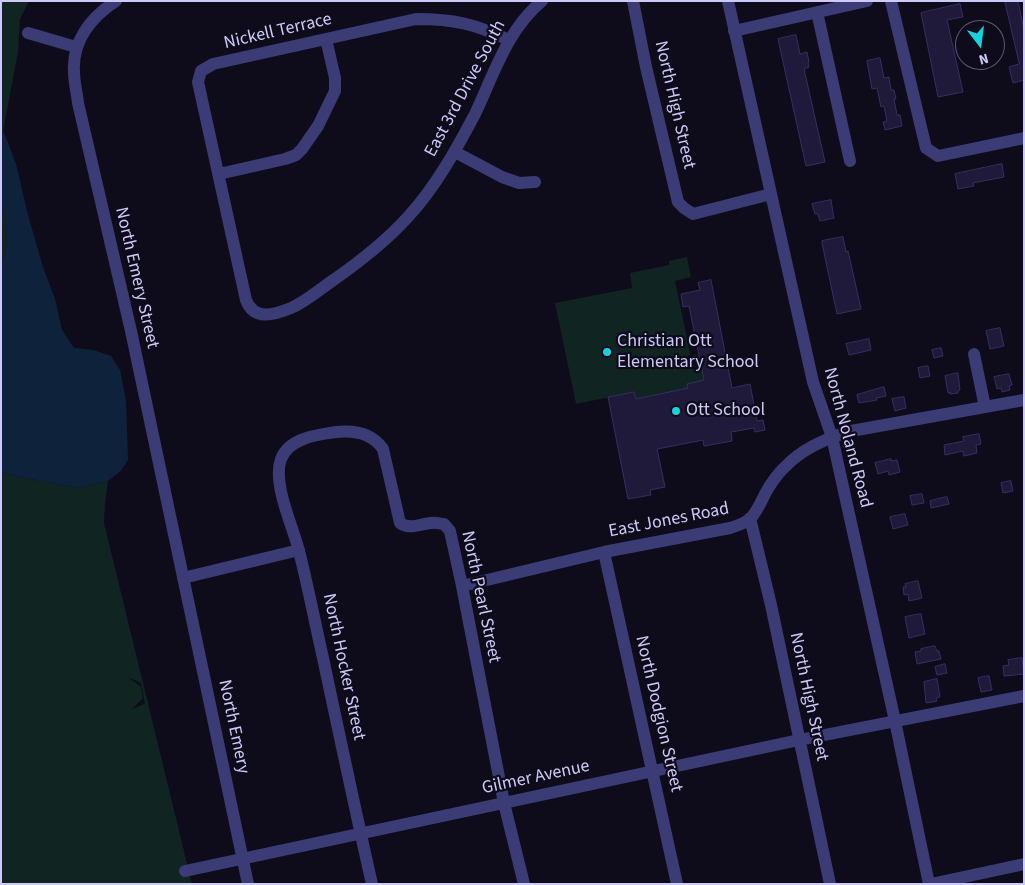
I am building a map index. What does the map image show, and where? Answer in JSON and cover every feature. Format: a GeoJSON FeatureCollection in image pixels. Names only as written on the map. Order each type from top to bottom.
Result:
{"type":"FeatureCollection","features":[{"type":"Feature","properties":{"kind":"street","name":"North Emery Street"},"geometry":{"type":"LineString","coordinates":[[116,1],[92,21],[82,35],[76,47],[74,72],[78,103],[131,331],[183,578]]}},
{"type":"Feature","properties":{"kind":"street","name":"East 3rd Drive South"},"geometry":{"type":"LineString","coordinates":[[219,174],[233,244],[249,308],[267,315],[296,306],[355,265],[407,218],[455,152],[509,40],[531,11],[542,1]]}},
{"type":"Feature","properties":{"kind":"street","name":"North High Street"},"geometry":{"type":"LineString","coordinates":[[633,1],[646,67],[678,202],[693,214],[771,194]]}},
{"type":"Feature","properties":{"kind":"street","name":"North Noland Road"},"geometry":{"type":"LineString","coordinates":[[728,1],[813,382],[832,437],[930,884]]}},
{"type":"Feature","properties":{"kind":"street"},"geometry":{"type":"LineString","coordinates":[[734,31],[867,1]]}},
{"type":"Feature","properties":{"kind":"street"},"geometry":{"type":"LineString","coordinates":[[891,1],[926,148],[938,156],[1024,138]]}},
{"type":"Feature","properties":{"kind":"street"},"geometry":{"type":"LineString","coordinates":[[817,12],[850,161]]}},
{"type":"Feature","properties":{"kind":"street","name":"Nickell Terrace"},"geometry":{"type":"LineString","coordinates":[[219,174],[198,82],[197,69],[416,19],[443,19],[464,23],[485,29],[509,40]]}},
{"type":"Feature","properties":{"kind":"street"},"geometry":{"type":"LineString","coordinates":[[28,33],[76,47]]}},
{"type":"Feature","properties":{"kind":"street"},"geometry":{"type":"LineString","coordinates":[[219,174],[285,159],[296,155],[302,149],[318,126],[335,91],[335,78],[326,39]]}},
{"type":"Feature","properties":{"kind":"street"},"geometry":{"type":"LineString","coordinates":[[455,152],[502,177],[519,183],[535,182]]}},
{"type":"Feature","properties":{"kind":"street"},"geometry":{"type":"LineString","coordinates":[[974,354],[985,407]]}},
{"type":"Feature","properties":{"kind":"street","name":"East Jones Road"},"geometry":{"type":"LineString","coordinates":[[462,586],[604,552],[743,524],[757,510],[770,484],[786,465],[805,450],[832,437],[851,431],[1024,400]]}},
{"type":"Feature","properties":{"kind":"street","name":"North Pearl Street"},"geometry":{"type":"LineString","coordinates":[[281,459],[288,447],[306,438],[346,431],[367,435],[375,439],[383,448],[400,523],[413,527],[433,522],[444,524],[450,531],[504,803],[524,884]]}},
{"type":"Feature","properties":{"kind":"street","name":"North Hocker Street"},"geometry":{"type":"LineString","coordinates":[[281,459],[280,483],[299,550],[372,884]]}},
{"type":"Feature","properties":{"kind":"street","name":"North High Street"},"geometry":{"type":"LineString","coordinates":[[750,518],[771,605],[830,884]]}},
{"type":"Feature","properties":{"kind":"street"},"geometry":{"type":"LineString","coordinates":[[183,578],[299,550]]}},
{"type":"Feature","properties":{"kind":"street","name":"North Dodgion Street"},"geometry":{"type":"LineString","coordinates":[[604,552],[677,884]]}},
{"type":"Feature","properties":{"kind":"street","name":"North Emery"},"geometry":{"type":"LineString","coordinates":[[183,578],[248,884]]}},
{"type":"Feature","properties":{"kind":"street","name":"Gilmer Avenue"},"geometry":{"type":"LineString","coordinates":[[185,871],[799,740],[1024,696]]}},
{"type":"Feature","properties":{"kind":"street"},"geometry":{"type":"LineString","coordinates":[[930,884],[1024,864]]}},
{"type":"Feature","properties":{"kind":"green space"},"geometry":{"type":"Polygon","coordinates":[[[1,1],[29,1],[20,19],[18,52],[1,142],[1,1]]]}},
{"type":"Feature","properties":{"kind":"green space"},"geometry":{"type":"Polygon","coordinates":[[[1,204],[6,221],[7,246],[1,265],[1,204]]]}},
{"type":"Feature","properties":{"kind":"green space"},"geometry":{"type":"Polygon","coordinates":[[[687,257],[691,277],[675,281],[694,372],[702,371],[704,380],[687,384],[688,388],[636,399],[634,392],[576,404],[555,303],[632,288],[630,273],[669,265],[669,261],[687,257]]]}},
{"type":"Feature","properties":{"kind":"green space"},"geometry":{"type":"Polygon","coordinates":[[[1,472],[78,488],[108,481],[104,523],[192,884],[1,884],[1,472]],[[128,677],[141,687],[143,698],[132,709],[145,704],[141,683],[128,677]]]}},
{"type":"Feature","properties":{"kind":"water"},"geometry":{"type":"Polygon","coordinates":[[[3,130],[16,164],[28,215],[43,267],[55,299],[62,330],[74,348],[93,350],[111,356],[120,370],[126,401],[128,460],[121,471],[108,481],[78,488],[1,472],[1,265],[7,246],[6,221],[1,204],[1,142],[3,130]]]}},
{"type":"Feature","properties":{"kind":"building"},"geometry":{"type":"Polygon","coordinates":[[[1005,1],[1018,1],[1024,30],[1024,80],[1013,83],[1009,67],[1019,64],[1005,1]]]}},
{"type":"Feature","properties":{"kind":"building"},"geometry":{"type":"Polygon","coordinates":[[[960,4],[963,17],[947,20],[955,56],[955,70],[958,70],[963,92],[938,97],[921,13],[960,4]]]}},
{"type":"Feature","properties":{"kind":"building"},"geometry":{"type":"Polygon","coordinates":[[[796,35],[800,54],[807,52],[809,67],[804,69],[825,162],[806,166],[778,39],[796,35]]]}},
{"type":"Feature","properties":{"kind":"building"},"geometry":{"type":"Polygon","coordinates":[[[880,58],[884,78],[889,77],[891,90],[894,90],[897,115],[900,115],[902,126],[885,130],[883,122],[887,121],[884,106],[881,107],[877,88],[872,89],[867,61],[880,58]]]}},
{"type":"Feature","properties":{"kind":"building"},"geometry":{"type":"Polygon","coordinates":[[[1002,164],[1004,177],[973,183],[974,186],[958,189],[955,174],[1002,164]]]}},
{"type":"Feature","properties":{"kind":"building"},"geometry":{"type":"Polygon","coordinates":[[[831,200],[834,218],[820,221],[818,214],[815,214],[812,204],[831,200]]]}},
{"type":"Feature","properties":{"kind":"building"},"geometry":{"type":"Polygon","coordinates":[[[843,237],[861,309],[837,314],[822,241],[843,237]]]}},
{"type":"Feature","properties":{"kind":"building","name":"Christian Ott Elementary School"},"geometry":{"type":"Polygon","coordinates":[[[711,280],[732,388],[750,384],[757,421],[763,420],[765,430],[755,432],[754,428],[731,432],[732,441],[704,446],[703,440],[657,449],[665,487],[650,490],[651,495],[628,499],[608,397],[634,392],[636,399],[688,388],[687,384],[704,380],[689,306],[683,307],[681,294],[700,290],[698,283],[711,280]]]}},
{"type":"Feature","properties":{"kind":"building"},"geometry":{"type":"Polygon","coordinates":[[[1000,328],[1004,346],[990,349],[986,331],[1000,328]]]}},
{"type":"Feature","properties":{"kind":"building"},"geometry":{"type":"Polygon","coordinates":[[[869,339],[871,350],[849,355],[846,344],[869,339]]]}},
{"type":"Feature","properties":{"kind":"building"},"geometry":{"type":"Polygon","coordinates":[[[941,348],[943,356],[934,358],[932,350],[941,348]]]}},
{"type":"Feature","properties":{"kind":"building"},"geometry":{"type":"Polygon","coordinates":[[[928,366],[930,376],[920,378],[918,368],[928,366]]]}},
{"type":"Feature","properties":{"kind":"building"},"geometry":{"type":"Polygon","coordinates":[[[958,373],[960,390],[958,393],[950,394],[950,392],[948,393],[945,376],[958,373]]]}},
{"type":"Feature","properties":{"kind":"building"},"geometry":{"type":"Polygon","coordinates":[[[1009,374],[1012,385],[1009,386],[1010,390],[1002,392],[1001,388],[997,389],[994,377],[1009,374]]]}},
{"type":"Feature","properties":{"kind":"building"},"geometry":{"type":"Polygon","coordinates":[[[884,387],[886,396],[876,398],[877,400],[859,403],[857,395],[884,387]]]}},
{"type":"Feature","properties":{"kind":"building"},"geometry":{"type":"Polygon","coordinates":[[[904,397],[906,408],[895,411],[892,399],[904,397]]]}},
{"type":"Feature","properties":{"kind":"building"},"geometry":{"type":"Polygon","coordinates":[[[979,434],[981,444],[976,445],[977,453],[964,456],[963,451],[945,455],[944,445],[964,441],[963,437],[979,434]]]}},
{"type":"Feature","properties":{"kind":"building"},"geometry":{"type":"Polygon","coordinates":[[[891,459],[891,461],[897,460],[900,472],[889,475],[888,471],[878,474],[875,463],[891,459]]]}},
{"type":"Feature","properties":{"kind":"building"},"geometry":{"type":"Polygon","coordinates":[[[1011,481],[1013,491],[1003,493],[1001,483],[1011,481]]]}},
{"type":"Feature","properties":{"kind":"building"},"geometry":{"type":"Polygon","coordinates":[[[922,494],[924,503],[912,505],[910,496],[922,494]]]}},
{"type":"Feature","properties":{"kind":"building"},"geometry":{"type":"Polygon","coordinates":[[[947,497],[949,504],[931,508],[930,501],[947,497]]]}},
{"type":"Feature","properties":{"kind":"building"},"geometry":{"type":"Polygon","coordinates":[[[905,514],[908,525],[893,529],[890,517],[905,514]]]}},
{"type":"Feature","properties":{"kind":"building"},"geometry":{"type":"Polygon","coordinates":[[[918,581],[922,598],[909,601],[908,594],[904,595],[903,587],[906,587],[905,584],[918,581]]]}},
{"type":"Feature","properties":{"kind":"building"},"geometry":{"type":"Polygon","coordinates":[[[921,614],[925,634],[909,638],[905,617],[921,614]]]}},
{"type":"Feature","properties":{"kind":"building"},"geometry":{"type":"Polygon","coordinates":[[[935,646],[937,651],[939,651],[941,659],[917,664],[915,652],[935,646]]]}},
{"type":"Feature","properties":{"kind":"building"},"geometry":{"type":"Polygon","coordinates":[[[1022,658],[1024,674],[1004,676],[1003,666],[1009,665],[1008,660],[1022,658]]]}},
{"type":"Feature","properties":{"kind":"building"},"geometry":{"type":"Polygon","coordinates":[[[945,664],[947,673],[937,675],[935,667],[945,664]]]}},
{"type":"Feature","properties":{"kind":"building"},"geometry":{"type":"Polygon","coordinates":[[[989,676],[992,690],[981,692],[978,678],[989,676]]]}},
{"type":"Feature","properties":{"kind":"building"},"geometry":{"type":"Polygon","coordinates":[[[937,679],[940,697],[936,698],[937,701],[926,703],[924,682],[937,679]]]}},
{"type":"Feature","properties":{"kind":"place","name":"Christian Ott Elementary School"},"geometry":{"type":"Point","coordinates":[607,352]}},
{"type":"Feature","properties":{"kind":"place","name":"Ott School"},"geometry":{"type":"Point","coordinates":[676,411]}}]}
